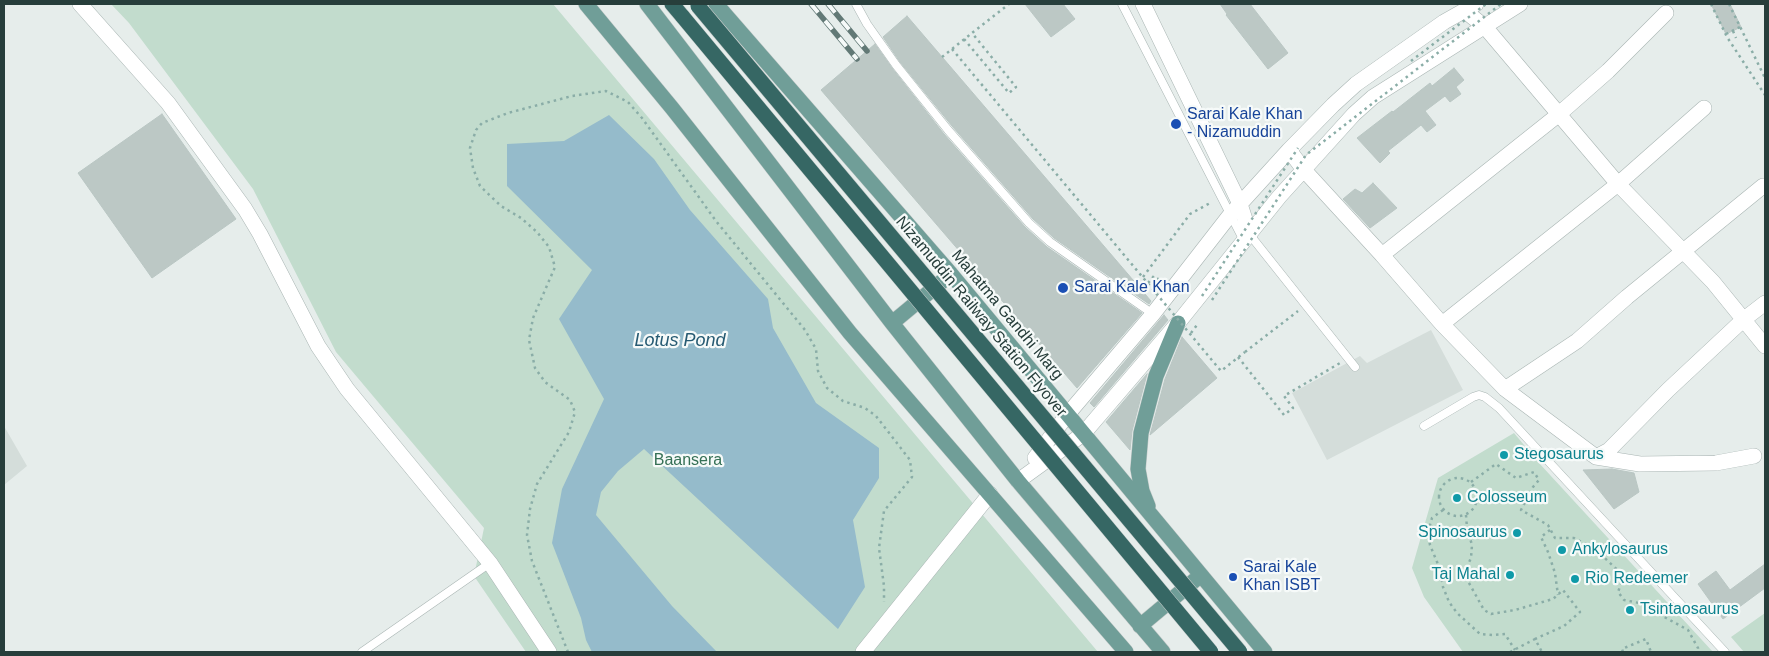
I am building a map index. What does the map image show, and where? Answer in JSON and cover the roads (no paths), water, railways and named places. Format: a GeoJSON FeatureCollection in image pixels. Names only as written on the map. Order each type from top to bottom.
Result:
{"type":"FeatureCollection","features":[{"type":"Feature","properties":{"kind":"highway"},"geometry":{"type":"LineString","coordinates":[[672,4],[1211,652]]}},
{"type":"Feature","properties":{"kind":"highway","name":"Nizamuddin Railway Station Flyover"},"geometry":{"type":"LineString","coordinates":[[697,5],[1240,652]]}},
{"type":"Feature","properties":{"kind":"main road"},"geometry":{"type":"LineString","coordinates":[[586,4],[672,108],[850,333],[1126,652]]}},
{"type":"Feature","properties":{"kind":"main road"},"geometry":{"type":"LineString","coordinates":[[647,4],[892,323],[1018,480],[1163,652]]}},
{"type":"Feature","properties":{"kind":"main road","name":"Mahatma Gandhi Marg"},"geometry":{"type":"LineString","coordinates":[[716,4],[950,274],[1265,652]]}},
{"type":"Feature","properties":{"kind":"main road"},"geometry":{"type":"LineString","coordinates":[[892,323],[950,274]]}},
{"type":"Feature","properties":{"kind":"main road"},"geometry":{"type":"LineString","coordinates":[[1154,519],[1142,491],[1138,469],[1141,433],[1156,376],[1178,323]]}},
{"type":"Feature","properties":{"kind":"main road"},"geometry":{"type":"LineString","coordinates":[[1140,626],[1201,575]]}},
{"type":"Feature","properties":{"kind":"street"},"geometry":{"type":"LineString","coordinates":[[80,4],[168,103],[245,209],[318,346],[347,389],[490,563],[549,652]]}},
{"type":"Feature","properties":{"kind":"street"},"geometry":{"type":"LineString","coordinates":[[1143,4],[1247,238]]}},
{"type":"Feature","properties":{"kind":"street"},"geometry":{"type":"LineString","coordinates":[[1018,480],[1083,434],[1178,323],[1279,197],[1354,114],[1374,97],[1520,4]]}},
{"type":"Feature","properties":{"kind":"street"},"geometry":{"type":"LineString","coordinates":[[1018,480],[1067,414],[1153,314],[1235,209],[1333,105],[1356,84],[1444,22],[1471,7],[1485,27],[1558,115],[1618,184],[1713,282],[1765,346]]}},
{"type":"Feature","properties":{"kind":"street"},"geometry":{"type":"LineString","coordinates":[[1382,255],[1558,115],[1608,71],[1666,13]]}},
{"type":"Feature","properties":{"kind":"street"},"geometry":{"type":"LineString","coordinates":[[1442,324],[1618,184],[1704,108]]}},
{"type":"Feature","properties":{"kind":"street"},"geometry":{"type":"LineString","coordinates":[[1293,149],[1304,170],[1442,324],[1505,389],[1596,457],[1640,464],[1716,463],[1754,456]]}},
{"type":"Feature","properties":{"kind":"street"},"geometry":{"type":"LineString","coordinates":[[1505,389],[1577,342],[1627,297],[1763,186]]}},
{"type":"Feature","properties":{"kind":"street"},"geometry":{"type":"LineString","coordinates":[[1596,457],[1609,450],[1668,390],[1743,320],[1765,303]]}},
{"type":"Feature","properties":{"kind":"street"},"geometry":{"type":"LineString","coordinates":[[863,652],[990,494]]}},
{"type":"Feature","properties":{"kind":"lane"},"geometry":{"type":"LineString","coordinates":[[856,4],[867,24],[907,79],[1029,224],[1050,242],[1153,314]]}},
{"type":"Feature","properties":{"kind":"lane"},"geometry":{"type":"LineString","coordinates":[[1122,4],[1222,197],[1235,209]]}},
{"type":"Feature","properties":{"kind":"lane"},"geometry":{"type":"LineString","coordinates":[[1247,238],[1356,367]]}},
{"type":"Feature","properties":{"kind":"lane"},"geometry":{"type":"LineString","coordinates":[[1424,426],[1473,397],[1485,396],[1499,408],[1725,652]]}},
{"type":"Feature","properties":{"kind":"lane"},"geometry":{"type":"LineString","coordinates":[[362,652],[490,563]]}},
{"type":"Feature","properties":{"kind":"water","name":"Lotus Pond"},"geometry":{"type":"Polygon","coordinates":[[[609,115],[654,159],[690,210],[768,299],[773,328],[816,403],[879,448],[879,478],[853,520],[865,587],[838,629],[644,449],[618,471],[601,492],[596,515],[672,606],[717,652],[592,652],[586,640],[581,618],[552,543],[562,489],[604,399],[559,319],[592,270],[507,186],[507,144],[564,141],[609,115]]]}},
{"type":"Feature","properties":{"kind":"railway"},"geometry":{"type":"LineString","coordinates":[[811,4],[857,59]]}},
{"type":"Feature","properties":{"kind":"railway"},"geometry":{"type":"LineString","coordinates":[[828,4],[867,51]]}},
{"type":"Feature","properties":{"kind":"place","name":"Sarai Kale Khan - Nizamuddin"},"geometry":{"type":"Point","coordinates":[1176,124]}},
{"type":"Feature","properties":{"kind":"place","name":"Sarai Kale Khan"},"geometry":{"type":"Point","coordinates":[1063,288]}},
{"type":"Feature","properties":{"kind":"place","name":"Stegosaurus"},"geometry":{"type":"Point","coordinates":[1504,455]}},
{"type":"Feature","properties":{"kind":"place","name":"Colosseum"},"geometry":{"type":"Point","coordinates":[1457,498]}},
{"type":"Feature","properties":{"kind":"place","name":"Spinosaurus"},"geometry":{"type":"Point","coordinates":[1517,533]}},
{"type":"Feature","properties":{"kind":"place","name":"Ankylosaurus"},"geometry":{"type":"Point","coordinates":[1562,550]}},
{"type":"Feature","properties":{"kind":"place","name":"Taj Mahal"},"geometry":{"type":"Point","coordinates":[1510,575]}},
{"type":"Feature","properties":{"kind":"place","name":"Sarai Kale Khan ISBT"},"geometry":{"type":"Point","coordinates":[1233,577]}},
{"type":"Feature","properties":{"kind":"place","name":"Rio Redeemer"},"geometry":{"type":"Point","coordinates":[1575,579]}},
{"type":"Feature","properties":{"kind":"place","name":"Tsintaosaurus"},"geometry":{"type":"Point","coordinates":[1630,610]}},
{"type":"Feature","properties":{"kind":"park label","name":"Baansera"},"geometry":{"type":"Point","coordinates":[688,461]}}]}
